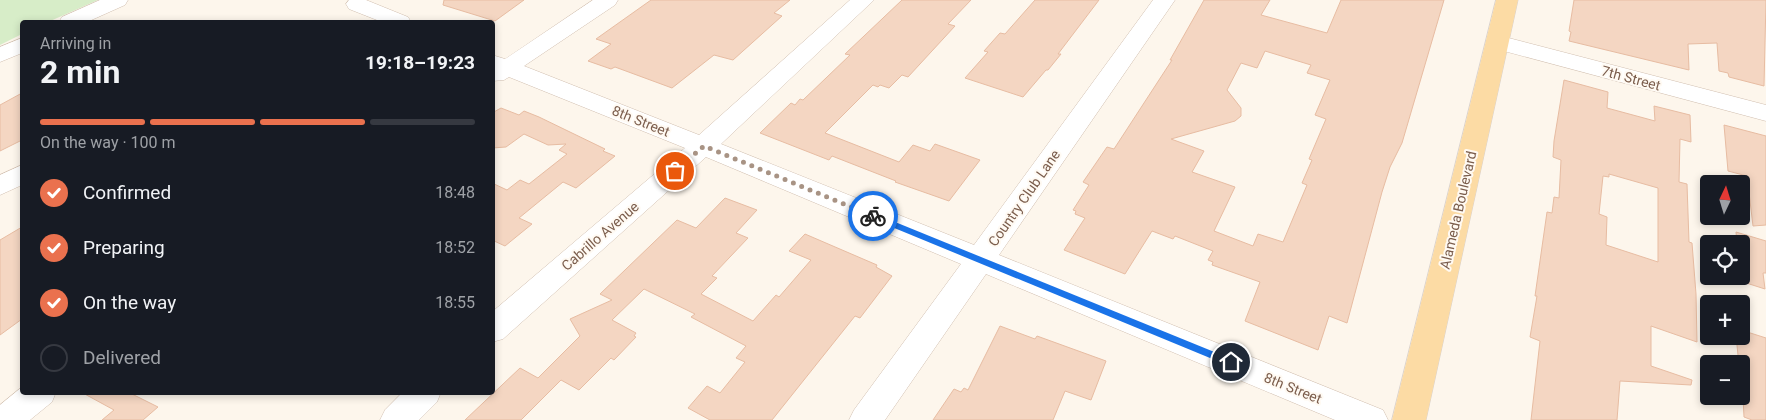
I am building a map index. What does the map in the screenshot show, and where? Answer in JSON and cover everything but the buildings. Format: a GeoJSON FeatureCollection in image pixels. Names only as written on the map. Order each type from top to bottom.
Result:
{"type":"FeatureCollection","features":[{"type":"Feature","properties":{"kind":"main road","name":"Alameda Boulevard"},"geometry":{"type":"LineString","coordinates":[[1409,420],[1507,0]]}},
{"type":"Feature","properties":{"kind":"street"},"geometry":{"type":"LineString","coordinates":[[74,20],[117,0]]}},
{"type":"Feature","properties":{"kind":"street"},"geometry":{"type":"LineString","coordinates":[[497,69],[607,0]]}},
{"type":"Feature","properties":{"kind":"street","name":"Cabrillo Avenue"},"geometry":{"type":"LineString","coordinates":[[495,327],[704,146],[863,0]]}},
{"type":"Feature","properties":{"kind":"street","name":"Country Club Lane"},"geometry":{"type":"LineString","coordinates":[[866,420],[1164,0]]}},
{"type":"Feature","properties":{"kind":"street"},"geometry":{"type":"LineString","coordinates":[[357,4],[395,20]]}},
{"type":"Feature","properties":{"kind":"street","name":"7th Street"},"geometry":{"type":"LineString","coordinates":[[1497,42],[1766,113]]}},
{"type":"Feature","properties":{"kind":"street"},"geometry":{"type":"LineString","coordinates":[[0,55],[20,46]]}},
{"type":"Feature","properties":{"kind":"street","name":"8th Street"},"geometry":{"type":"LineString","coordinates":[[497,69],[704,146],[1371,420]]}},
{"type":"Feature","properties":{"kind":"street"},"geometry":{"type":"LineString","coordinates":[[0,186],[20,175]]}},
{"type":"Feature","properties":{"kind":"street"},"geometry":{"type":"LineString","coordinates":[[6,420],[36,395]]}},
{"type":"Feature","properties":{"kind":"street"},"geometry":{"type":"LineString","coordinates":[[397,420],[422,395]]}},
{"type":"Feature","properties":{"kind":"green space"},"geometry":{"type":"Polygon","coordinates":[[[0,0],[98,0],[53,20],[20,20],[20,35],[0,45],[0,0]]]}},
{"type":"Feature","properties":{"kind":"way so far"},"geometry":{"type":"LineString","coordinates":[[675,171],[704,146],[873,216]]}},
{"type":"Feature","properties":{"kind":"route"},"geometry":{"type":"LineString","coordinates":[[873,216],[1231,362]]}}]}
